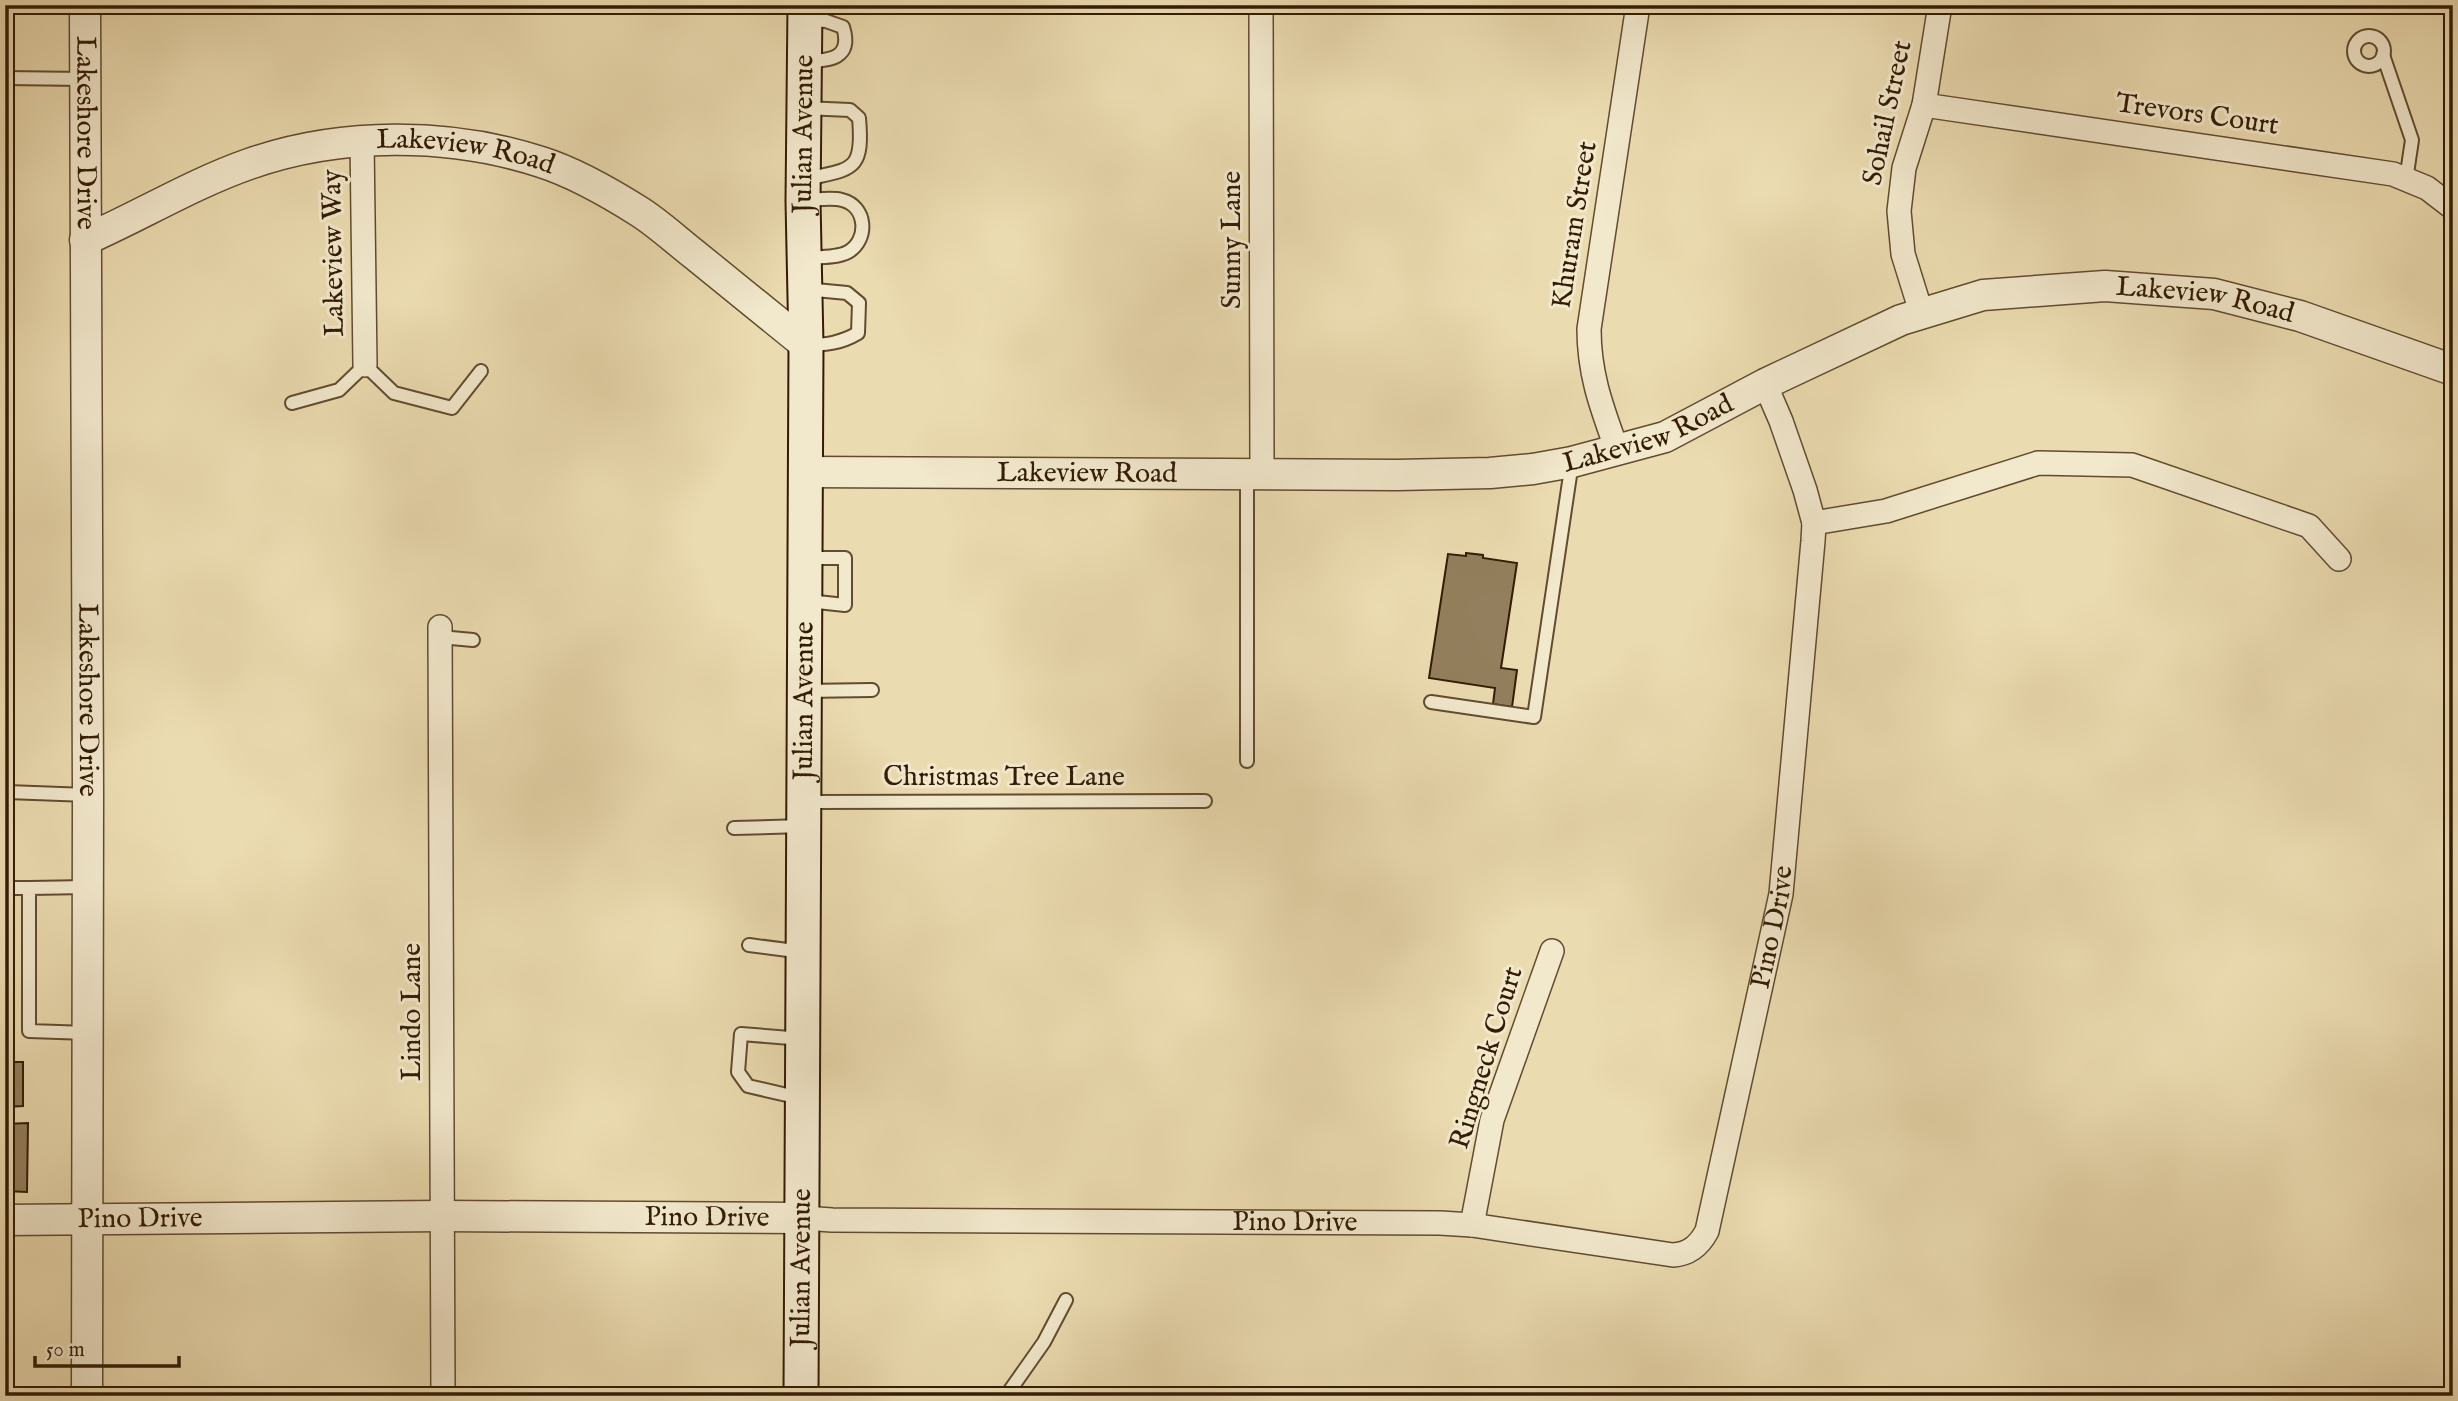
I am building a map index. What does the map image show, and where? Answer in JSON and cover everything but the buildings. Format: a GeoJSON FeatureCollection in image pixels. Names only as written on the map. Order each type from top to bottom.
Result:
{"type":"FeatureCollection","features":[{"type":"Feature","properties":{"kind":"main road","name":"Julian Avenue"},"geometry":{"type":"LineString","coordinates":[[801,1396],[805,12]]}},
{"type":"Feature","properties":{"kind":"street","name":"Lakeshore Drive"},"geometry":{"type":"LineString","coordinates":[[85,5],[87,1396]]}},
{"type":"Feature","properties":{"kind":"street","name":"Sunny Lane"},"geometry":{"type":"LineString","coordinates":[[1255,474],[1261,5]]}},
{"type":"Feature","properties":{"kind":"street","name":"Khuram Street"},"geometry":{"type":"LineString","coordinates":[[1617,450],[1593,382],[1589,329],[1638,5]]}},
{"type":"Feature","properties":{"kind":"street","name":"Sohail Street"},"geometry":{"type":"LineString","coordinates":[[1922,315],[1903,254],[1899,211],[1904,168],[1924,104],[1940,5]]}},
{"type":"Feature","properties":{"kind":"street","name":"Trevors Court"},"geometry":{"type":"LineString","coordinates":[[1924,104],[2393,174],[2427,188],[2453,208]]}},
{"type":"Feature","properties":{"kind":"street","name":"Lakeview Road"},"geometry":{"type":"LineString","coordinates":[[85,240],[218,176],[304,149],[362,141],[452,144],[525,158],[566,172],[601,189],[643,214],[806,345]]}},
{"type":"Feature","properties":{"kind":"street","name":"Lakeview Way"},"geometry":{"type":"LineString","coordinates":[[362,141],[366,365]]}},
{"type":"Feature","properties":{"kind":"street","name":"Lakeview Road"},"geometry":{"type":"LineString","coordinates":[[805,472],[1477,474],[1533,469],[1572,462],[1665,437],[1765,384],[1901,320],[1983,295],[2105,285],[2214,294],[2300,316],[2453,370]]}},
{"type":"Feature","properties":{"kind":"street","name":"Pino Drive"},"geometry":{"type":"LineString","coordinates":[[5,1220],[442,1216],[1472,1224],[1673,1255],[1696,1247],[1707,1231],[1781,894],[1814,523],[1805,489],[1765,384]]}},
{"type":"Feature","properties":{"kind":"street"},"geometry":{"type":"LineString","coordinates":[[1814,523],[1886,511],[2038,463],[2132,465],[2309,526],[2339,559]]}},
{"type":"Feature","properties":{"kind":"street","name":"Lindo Lane"},"geometry":{"type":"LineString","coordinates":[[440,632],[443,1396]]}},
{"type":"Feature","properties":{"kind":"street","name":"Ringneck Court"},"geometry":{"type":"LineString","coordinates":[[1472,1224],[1492,1120],[1552,951]]}},
{"type":"Feature","properties":{"kind":"lane"},"geometry":{"type":"LineString","coordinates":[[2382,55],[2412,140],[2406,180]]}},
{"type":"Feature","properties":{"kind":"lane"},"geometry":{"type":"LineString","coordinates":[[5,78],[85,79]]}},
{"type":"Feature","properties":{"kind":"lane"},"geometry":{"type":"LineString","coordinates":[[803,190],[850,168],[858,160],[862,145],[859,118],[850,110],[804,108]]}},
{"type":"Feature","properties":{"kind":"lane"},"geometry":{"type":"LineString","coordinates":[[803,190],[842,200],[856,209],[863,224],[860,240],[850,251],[836,255],[805,274]]}},
{"type":"Feature","properties":{"kind":"lane"},"geometry":{"type":"LineString","coordinates":[[805,274],[847,293],[859,303],[858,333],[827,345],[806,345]]}},
{"type":"Feature","properties":{"kind":"lane"},"geometry":{"type":"LineString","coordinates":[[292,403],[339,390],[366,365],[394,393],[452,408],[481,371]]}},
{"type":"Feature","properties":{"kind":"lane"},"geometry":{"type":"LineString","coordinates":[[1432,702],[1534,718],[1572,462]]}},
{"type":"Feature","properties":{"kind":"lane"},"geometry":{"type":"LineString","coordinates":[[1247,761],[1255,474]]}},
{"type":"Feature","properties":{"kind":"lane"},"geometry":{"type":"LineString","coordinates":[[440,632],[473,640]]}},
{"type":"Feature","properties":{"kind":"lane"},"geometry":{"type":"LineString","coordinates":[[804,691],[872,690]]}},
{"type":"Feature","properties":{"kind":"lane"},"geometry":{"type":"LineString","coordinates":[[7,792],[88,795]]}},
{"type":"Feature","properties":{"kind":"lane","name":"Christmas Tree Lane"},"geometry":{"type":"LineString","coordinates":[[734,828],[803,814],[1205,801]]}},
{"type":"Feature","properties":{"kind":"lane"},"geometry":{"type":"LineString","coordinates":[[5,888],[88,887]]}},
{"type":"Feature","properties":{"kind":"lane"},"geometry":{"type":"LineString","coordinates":[[29,888],[29,1031],[88,1033]]}},
{"type":"Feature","properties":{"kind":"lane"},"geometry":{"type":"LineString","coordinates":[[749,945],[803,953]]}},
{"type":"Feature","properties":{"kind":"lane"},"geometry":{"type":"LineString","coordinates":[[803,1040],[741,1034],[738,1072],[748,1086],[803,1098]]}},
{"type":"Feature","properties":{"kind":"lane"},"geometry":{"type":"LineString","coordinates":[[1006,1396],[1044,1342],[1066,1300]]}}]}
